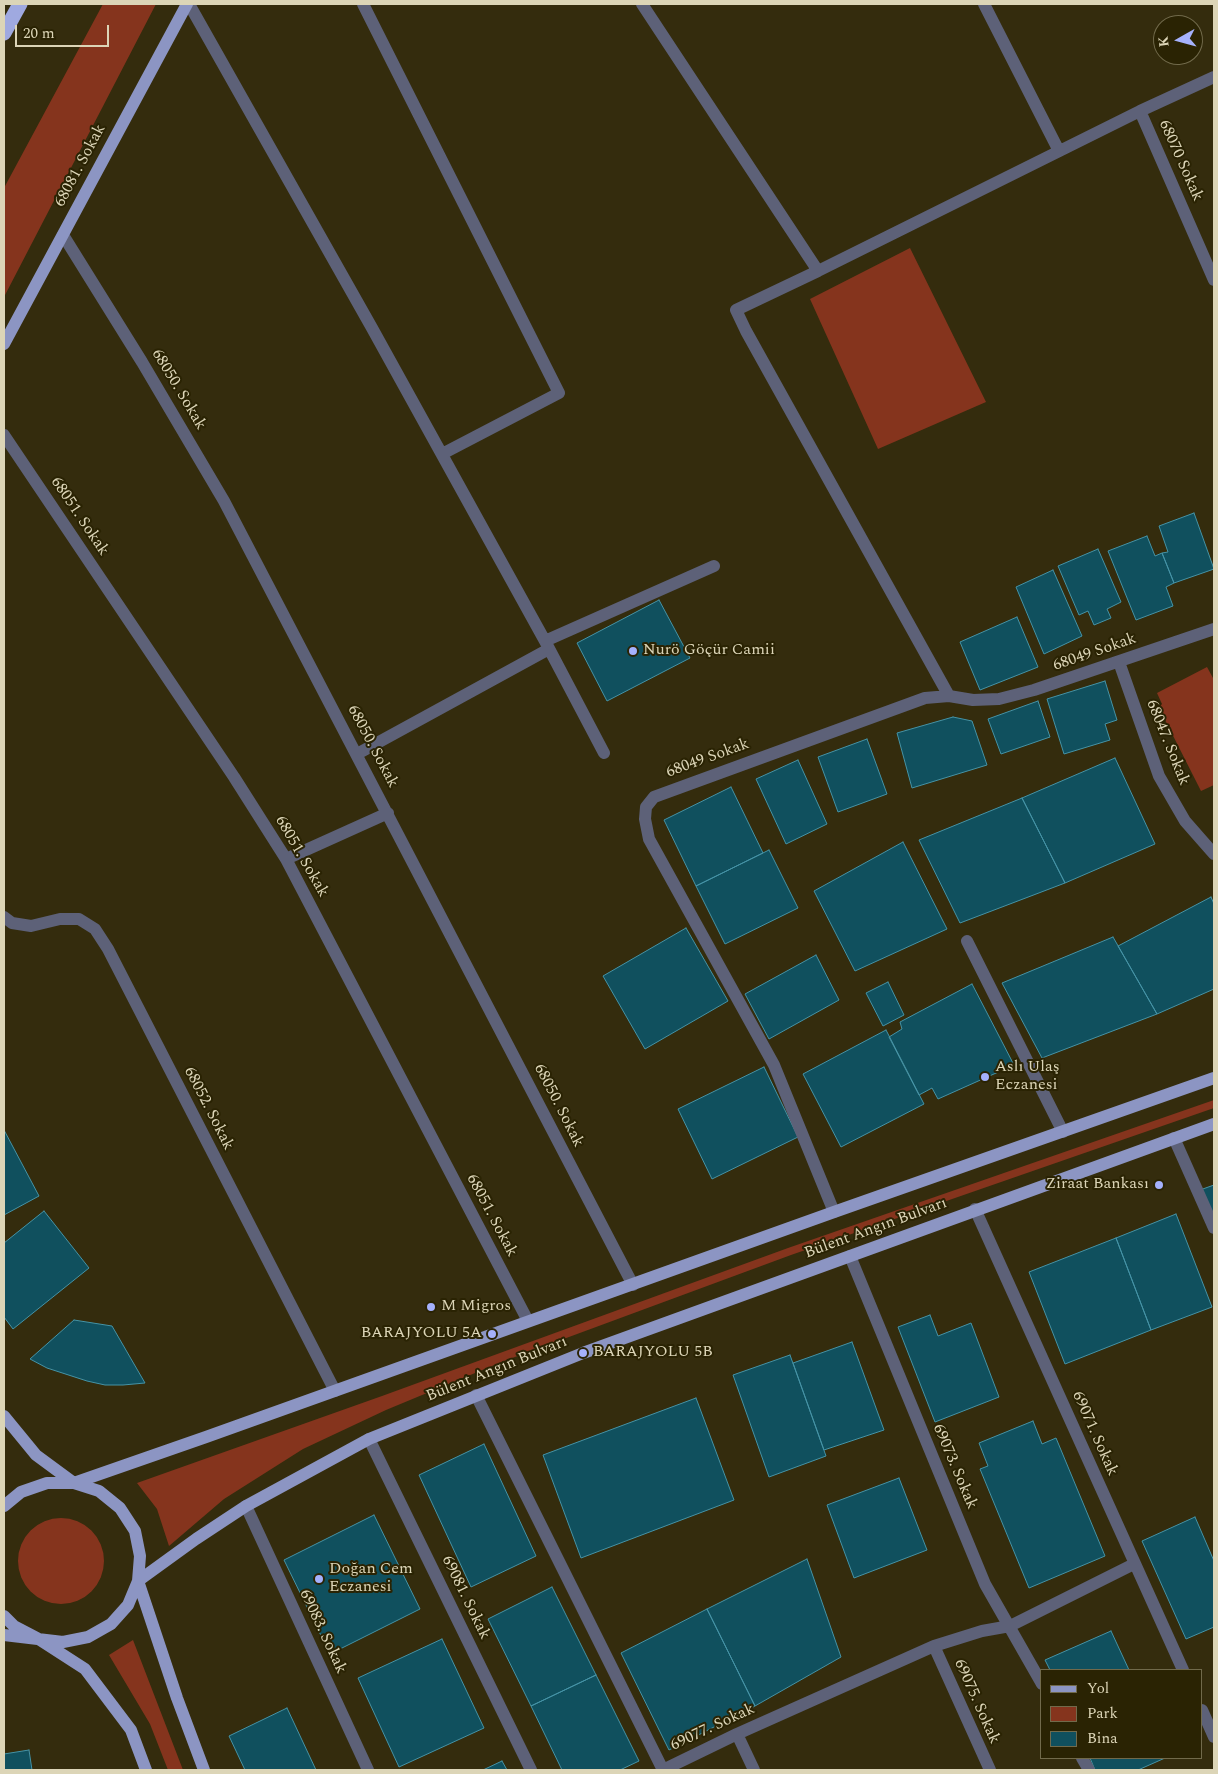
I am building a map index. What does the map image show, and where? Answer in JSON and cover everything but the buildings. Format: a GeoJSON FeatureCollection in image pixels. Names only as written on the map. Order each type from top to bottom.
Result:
{"type":"FeatureCollection","features":[{"type":"Feature","properties":{"kind":"highway"},"geometry":{"type":"LineString","coordinates":[[4,33],[20,4]]}},
{"type":"Feature","properties":{"kind":"main road","name":"68081. Sokak"},"geometry":{"type":"LineString","coordinates":[[4,344],[188,4]]}},
{"type":"Feature","properties":{"kind":"main road","name":"Bülent Angın Bulvarı"},"geometry":{"type":"LineString","coordinates":[[4,1506],[22,1492],[47,1483],[74,1483],[1214,1078]]}},
{"type":"Feature","properties":{"kind":"main road","name":"Bülent Angın Bulvarı"},"geometry":{"type":"LineString","coordinates":[[4,1635],[63,1642],[88,1637],[111,1624],[128,1605],[138,1582],[196,1539],[246,1506],[368,1440],[583,1353],[975,1209],[1214,1124]]}},
{"type":"Feature","properties":{"kind":"main road"},"geometry":{"type":"LineString","coordinates":[[4,1416],[36,1455],[74,1483],[99,1491],[120,1508],[135,1531],[140,1556],[138,1582],[177,1698],[204,1770]]}},
{"type":"Feature","properties":{"kind":"main road"},"geometry":{"type":"LineString","coordinates":[[4,1616],[14,1626],[37,1638],[86,1670],[130,1730],[146,1770]]}},
{"type":"Feature","properties":{"kind":"street"},"geometry":{"type":"LineString","coordinates":[[188,4],[442,454],[604,753]]}},
{"type":"Feature","properties":{"kind":"street"},"geometry":{"type":"LineString","coordinates":[[363,4],[559,393],[442,454]]}},
{"type":"Feature","properties":{"kind":"street"},"geometry":{"type":"LineString","coordinates":[[642,4],[818,271]]}},
{"type":"Feature","properties":{"kind":"street"},"geometry":{"type":"LineString","coordinates":[[984,4],[1059,151]]}},
{"type":"Feature","properties":{"kind":"street"},"geometry":{"type":"LineString","coordinates":[[949,696],[736,310],[1140,111],[1214,77]]}},
{"type":"Feature","properties":{"kind":"street","name":"68070 Sokak"},"geometry":{"type":"LineString","coordinates":[[1140,111],[1214,280]]}},
{"type":"Feature","properties":{"kind":"street","name":"68050. Sokak"},"geometry":{"type":"LineString","coordinates":[[63,235],[142,362],[224,501],[633,1284]]}},
{"type":"Feature","properties":{"kind":"street","name":"68051. Sokak"},"geometry":{"type":"LineString","coordinates":[[4,435],[234,777],[286,859],[528,1321]]}},
{"type":"Feature","properties":{"kind":"street"},"geometry":{"type":"LineString","coordinates":[[357,754],[547,645],[714,566]]}},
{"type":"Feature","properties":{"kind":"street","name":"68049 Sokak"},"geometry":{"type":"LineString","coordinates":[[834,1212],[774,1065],[649,839],[645,819],[646,807],[654,797],[899,706],[925,698],[949,696],[973,700],[999,699],[1034,690],[1214,629]]}},
{"type":"Feature","properties":{"kind":"street","name":"68047. Sokak"},"geometry":{"type":"LineString","coordinates":[[1119,662],[1160,776],[1185,821],[1214,854]]}},
{"type":"Feature","properties":{"kind":"street"},"geometry":{"type":"LineString","coordinates":[[286,859],[388,813]]}},
{"type":"Feature","properties":{"kind":"street","name":"68052. Sokak"},"geometry":{"type":"LineString","coordinates":[[4,917],[12,924],[31,926],[60,919],[79,919],[95,929],[108,948],[335,1391]]}},
{"type":"Feature","properties":{"kind":"street"},"geometry":{"type":"LineString","coordinates":[[967,941],[1063,1132]]}},
{"type":"Feature","properties":{"kind":"street"},"geometry":{"type":"LineString","coordinates":[[1174,1138],[1214,1228]]}},
{"type":"Feature","properties":{"kind":"street","name":"69071. Sokak"},"geometry":{"type":"LineString","coordinates":[[975,1209],[1183,1669]]}},
{"type":"Feature","properties":{"kind":"street","name":"69073. Sokak"},"geometry":{"type":"LineString","coordinates":[[850,1256],[985,1584],[1040,1680]]}},
{"type":"Feature","properties":{"kind":"street","name":"69077. Sokak"},"geometry":{"type":"LineString","coordinates":[[476,1395],[662,1770],[737,1734],[934,1646],[982,1631],[1010,1626],[1134,1564]]}},
{"type":"Feature","properties":{"kind":"street","name":"69081. Sokak"},"geometry":{"type":"LineString","coordinates":[[368,1440],[532,1770]]}},
{"type":"Feature","properties":{"kind":"street","name":"69083. Sokak"},"geometry":{"type":"LineString","coordinates":[[246,1506],[368,1770]]}},
{"type":"Feature","properties":{"kind":"street","name":"69075. Sokak"},"geometry":{"type":"LineString","coordinates":[[934,1646],[990,1770]]}},
{"type":"Feature","properties":{"kind":"street"},"geometry":{"type":"LineString","coordinates":[[1203,1712],[1214,1737]]}},
{"type":"Feature","properties":{"kind":"street"},"geometry":{"type":"LineString","coordinates":[[737,1734],[754,1770]]}},
{"type":"Feature","properties":{"kind":"green space"},"geometry":{"type":"Polygon","coordinates":[[[103,4],[156,4],[4,297],[4,188],[103,4]]]}},
{"type":"Feature","properties":{"kind":"green space"},"geometry":{"type":"Polygon","coordinates":[[[910,248],[986,402],[878,449],[810,299],[910,248]]]}},
{"type":"Feature","properties":{"kind":"green space"},"geometry":{"type":"Polygon","coordinates":[[[1207,667],[1214,678],[1214,785],[1201,791],[1158,706],[1162,704],[1157,693],[1207,667]]]}},
{"type":"Feature","properties":{"kind":"green space"},"geometry":{"type":"Polygon","coordinates":[[[1214,1100],[1214,1108],[791,1255],[504,1361],[386,1410],[303,1449],[224,1499],[169,1546],[157,1509],[137,1483],[788,1248],[1214,1100]]]}},
{"type":"Feature","properties":{"kind":"green space"},"geometry":{"type":"Polygon","coordinates":[[[61,1518],[77,1522],[91,1531],[100,1545],[104,1561],[100,1577],[91,1591],[77,1600],[61,1604],[45,1600],[31,1591],[22,1577],[18,1561],[22,1545],[31,1531],[45,1522],[61,1518]]]}},
{"type":"Feature","properties":{"kind":"green space"},"geometry":{"type":"Polygon","coordinates":[[[133,1640],[183,1770],[168,1770],[150,1724],[109,1655],[133,1640]]]}},
{"type":"Feature","properties":{"kind":"place","name":"Nurö Göçür Camii"},"geometry":{"type":"Point","coordinates":[633,651]}},
{"type":"Feature","properties":{"kind":"place","name":"Aslı Ulaş Eczanesi"},"geometry":{"type":"Point","coordinates":[985,1077]}},
{"type":"Feature","properties":{"kind":"place","name":"Ziraat Bankası"},"geometry":{"type":"Point","coordinates":[1159,1185]}},
{"type":"Feature","properties":{"kind":"place","name":"M Migros"},"geometry":{"type":"Point","coordinates":[431,1307]}},
{"type":"Feature","properties":{"kind":"place","name":"BARAJYOLU 5A"},"geometry":{"type":"Point","coordinates":[492,1334]}},
{"type":"Feature","properties":{"kind":"place","name":"BARAJYOLU 5B"},"geometry":{"type":"Point","coordinates":[583,1353]}},
{"type":"Feature","properties":{"kind":"place","name":"Doğan Cem Eczanesi"},"geometry":{"type":"Point","coordinates":[319,1579]}}]}
